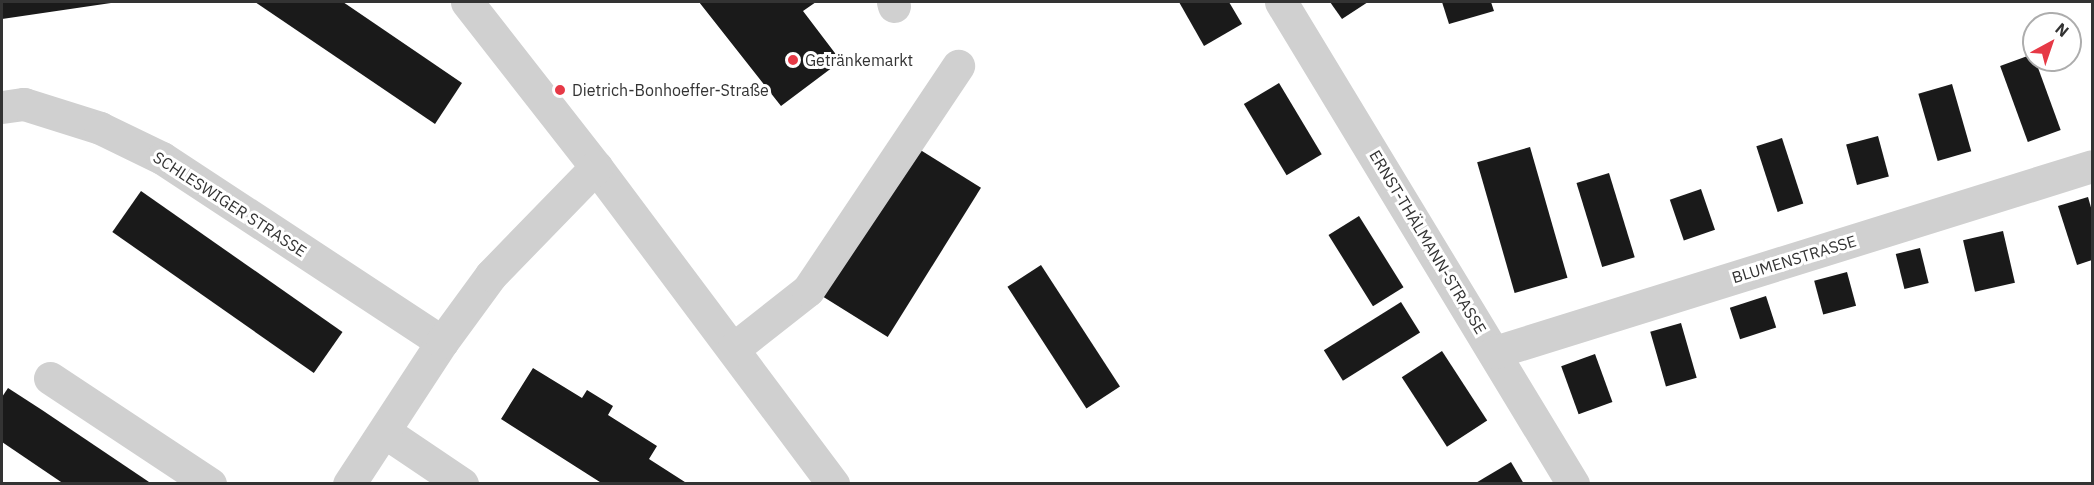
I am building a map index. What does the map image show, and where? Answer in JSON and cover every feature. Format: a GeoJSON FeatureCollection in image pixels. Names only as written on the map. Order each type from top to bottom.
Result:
{"type":"FeatureCollection","features":[{"type":"Feature","properties":{"kind":"street"},"geometry":{"type":"LineString","coordinates":[[468,2],[596,167],[833,483]]}},
{"type":"Feature","properties":{"kind":"street","name":"ERNST-THÄLMANN-STRASSE"},"geometry":{"type":"LineString","coordinates":[[1281,2],[1573,483]]}},
{"type":"Feature","properties":{"kind":"street"},"geometry":{"type":"LineString","coordinates":[[733,349],[808,290],[958,66]]}},
{"type":"Feature","properties":{"kind":"street","name":"SCHLESWIGER STRASSE"},"geometry":{"type":"LineString","coordinates":[[2,107],[24,105],[100,128],[162,158],[442,342]]}},
{"type":"Feature","properties":{"kind":"street","name":"BLUMENSTRASSE"},"geometry":{"type":"LineString","coordinates":[[1495,352],[2092,166]]}},
{"type":"Feature","properties":{"kind":"street"},"geometry":{"type":"LineString","coordinates":[[350,483],[442,342],[490,275],[596,167]]}},
{"type":"Feature","properties":{"kind":"street"},"geometry":{"type":"LineString","coordinates":[[50,378],[210,483]]}},
{"type":"Feature","properties":{"kind":"street"},"geometry":{"type":"LineString","coordinates":[[385,432],[462,483]]}},
{"type":"Feature","properties":{"kind":"building"},"geometry":{"type":"Polygon","coordinates":[[[2,2],[111,2],[111,3],[2,19],[2,2]]]}},
{"type":"Feature","properties":{"kind":"building"},"geometry":{"type":"Polygon","coordinates":[[[255,2],[343,2],[462,83],[435,124],[255,2]]]}},
{"type":"Feature","properties":{"kind":"building"},"geometry":{"type":"Polygon","coordinates":[[[699,2],[816,2],[803,11],[841,61],[781,106],[699,2]]]}},
{"type":"Feature","properties":{"kind":"building"},"geometry":{"type":"Polygon","coordinates":[[[1179,2],[1229,2],[1242,24],[1204,46],[1179,2]]]}},
{"type":"Feature","properties":{"kind":"building"},"geometry":{"type":"Polygon","coordinates":[[[1330,2],[1368,2],[1342,19],[1330,2]]]}},
{"type":"Feature","properties":{"kind":"building"},"geometry":{"type":"Polygon","coordinates":[[[1442,2],[1491,2],[1494,11],[1449,24],[1442,2]]]}},
{"type":"Feature","properties":{"kind":"building"},"geometry":{"type":"Polygon","coordinates":[[[2022,58],[2022,72],[2040,72],[2061,130],[2028,142],[2000,66],[2022,58]]]}},
{"type":"Feature","properties":{"kind":"building"},"geometry":{"type":"Polygon","coordinates":[[[1279,83],[1322,154],[1287,175],[1244,104],[1279,83]]]}},
{"type":"Feature","properties":{"kind":"building"},"geometry":{"type":"Polygon","coordinates":[[[1952,84],[1971,151],[1938,161],[1918,94],[1952,84]]]}},
{"type":"Feature","properties":{"kind":"building"},"geometry":{"type":"Polygon","coordinates":[[[1878,136],[1889,177],[1857,185],[1846,145],[1878,136]]]}},
{"type":"Feature","properties":{"kind":"building"},"geometry":{"type":"Polygon","coordinates":[[[1782,138],[1803,204],[1778,212],[1756,146],[1782,138]]]}},
{"type":"Feature","properties":{"kind":"building"},"geometry":{"type":"Polygon","coordinates":[[[914,146],[981,188],[888,337],[821,295],[914,146]]]}},
{"type":"Feature","properties":{"kind":"building"},"geometry":{"type":"Polygon","coordinates":[[[1530,147],[1567,278],[1515,293],[1477,162],[1530,147]]]}},
{"type":"Feature","properties":{"kind":"building"},"geometry":{"type":"Polygon","coordinates":[[[1609,173],[1635,257],[1602,267],[1576,183],[1609,173]]]}},
{"type":"Feature","properties":{"kind":"building"},"geometry":{"type":"Polygon","coordinates":[[[1701,189],[1715,230],[1684,240],[1670,200],[1701,189]]]}},
{"type":"Feature","properties":{"kind":"building"},"geometry":{"type":"Polygon","coordinates":[[[141,191],[343,332],[314,373],[112,232],[141,191]]]}},
{"type":"Feature","properties":{"kind":"building"},"geometry":{"type":"Polygon","coordinates":[[[2088,197],[2092,211],[2092,260],[2077,265],[2058,206],[2088,197]]]}},
{"type":"Feature","properties":{"kind":"building"},"geometry":{"type":"Polygon","coordinates":[[[1359,216],[1404,287],[1373,306],[1328,235],[1359,216]]]}},
{"type":"Feature","properties":{"kind":"building"},"geometry":{"type":"Polygon","coordinates":[[[2003,231],[2015,283],[1975,292],[1963,240],[2003,231]]]}},
{"type":"Feature","properties":{"kind":"building"},"geometry":{"type":"Polygon","coordinates":[[[1920,248],[1929,283],[1904,289],[1896,254],[1920,248]]]}},
{"type":"Feature","properties":{"kind":"building"},"geometry":{"type":"Polygon","coordinates":[[[1041,265],[1120,387],[1086,408],[1007,287],[1041,265]]]}},
{"type":"Feature","properties":{"kind":"building"},"geometry":{"type":"Polygon","coordinates":[[[1847,272],[1856,306],[1823,315],[1814,281],[1847,272]]]}},
{"type":"Feature","properties":{"kind":"building"},"geometry":{"type":"Polygon","coordinates":[[[1766,296],[1776,327],[1740,339],[1730,308],[1766,296]]]}},
{"type":"Feature","properties":{"kind":"building"},"geometry":{"type":"Polygon","coordinates":[[[1401,302],[1420,333],[1343,381],[1324,350],[1401,302]]]}},
{"type":"Feature","properties":{"kind":"building"},"geometry":{"type":"Polygon","coordinates":[[[1681,323],[1697,378],[1666,387],[1650,332],[1681,323]]]}},
{"type":"Feature","properties":{"kind":"building"},"geometry":{"type":"Polygon","coordinates":[[[1442,351],[1487,421],[1447,447],[1402,377],[1442,351]]]}},
{"type":"Feature","properties":{"kind":"building"},"geometry":{"type":"Polygon","coordinates":[[[1595,354],[1612,402],[1579,414],[1561,366],[1595,354]]]}},
{"type":"Feature","properties":{"kind":"building"},"geometry":{"type":"Polygon","coordinates":[[[533,368],[582,398],[587,390],[613,406],[608,415],[657,446],[649,459],[688,484],[603,484],[501,419],[533,368]]]}},
{"type":"Feature","properties":{"kind":"building"},"geometry":{"type":"Polygon","coordinates":[[[8,388],[152,484],[64,484],[2,442],[2,397],[8,388]]]}},
{"type":"Feature","properties":{"kind":"building"},"geometry":{"type":"Polygon","coordinates":[[[1511,462],[1524,484],[1474,484],[1511,462]]]}},
{"type":"Feature","properties":{"kind":"place","name":"Getränkemarkt"},"geometry":{"type":"Point","coordinates":[793,60]}},
{"type":"Feature","properties":{"kind":"place","name":"Dietrich-Bonhoeffer-Straße"},"geometry":{"type":"Point","coordinates":[560,90]}}]}
